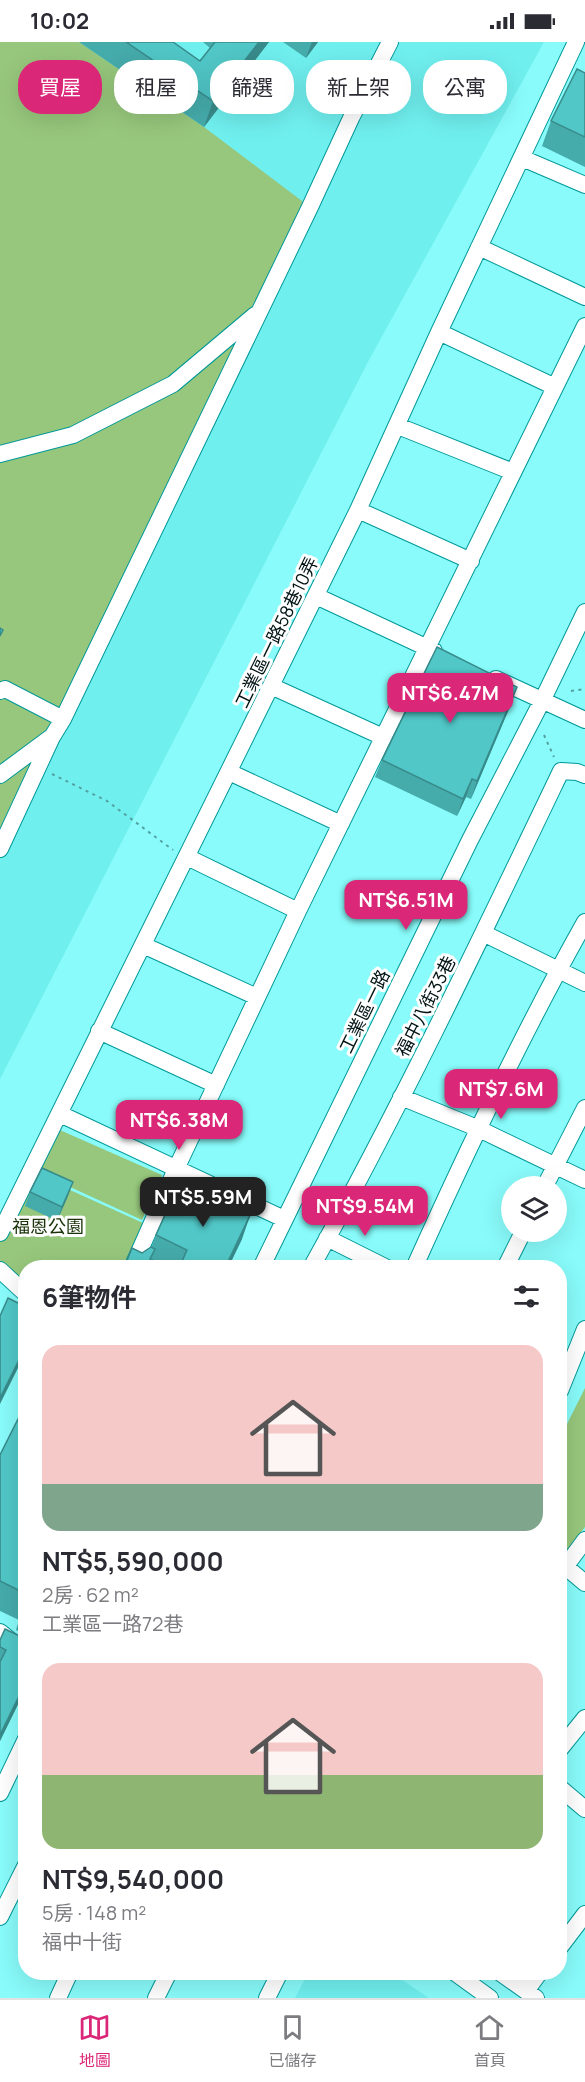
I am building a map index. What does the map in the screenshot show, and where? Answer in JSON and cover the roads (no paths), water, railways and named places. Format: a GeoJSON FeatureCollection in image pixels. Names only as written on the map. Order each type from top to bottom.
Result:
{"type":"FeatureCollection","features":[{"type":"Feature","properties":{"kind":"street"},"geometry":{"type":"LineString","coordinates":[[0,849],[52,736],[63,719],[352,116],[390,42]]}},
{"type":"Feature","properties":{"kind":"street","name":"工業區一路58巷10弄"},"geometry":{"type":"LineString","coordinates":[[0,1233],[358,510],[576,42]]}},
{"type":"Feature","properties":{"kind":"street"},"geometry":{"type":"LineString","coordinates":[[522,158],[585,185]]}},
{"type":"Feature","properties":{"kind":"street"},"geometry":{"type":"LineString","coordinates":[[479,247],[585,297]]}},
{"type":"Feature","properties":{"kind":"street"},"geometry":{"type":"LineString","coordinates":[[0,454],[73,435],[174,384],[261,310]]}},
{"type":"Feature","properties":{"kind":"street"},"geometry":{"type":"LineString","coordinates":[[136,1260],[298,910],[585,326]]}},
{"type":"Feature","properties":{"kind":"street"},"geometry":{"type":"LineString","coordinates":[[439,333],[555,387]]}},
{"type":"Feature","properties":{"kind":"street"},"geometry":{"type":"LineString","coordinates":[[398,426],[513,472]]}},
{"type":"Feature","properties":{"kind":"street"},"geometry":{"type":"LineString","coordinates":[[358,510],[471,561]]}},
{"type":"Feature","properties":{"kind":"street"},"geometry":{"type":"LineString","coordinates":[[316,596],[447,657]]}},
{"type":"Feature","properties":{"kind":"street","name":"工業區一路"},"geometry":{"type":"LineString","coordinates":[[265,1260],[465,850],[585,612]]}},
{"type":"Feature","properties":{"kind":"street"},"geometry":{"type":"LineString","coordinates":[[479,671],[585,720]]}},
{"type":"Feature","properties":{"kind":"street"},"geometry":{"type":"LineString","coordinates":[[271,686],[383,737]]}},
{"type":"Feature","properties":{"kind":"street"},"geometry":{"type":"LineString","coordinates":[[0,691],[5,689],[63,719]]}},
{"type":"Feature","properties":{"kind":"street"},"geometry":{"type":"LineString","coordinates":[[0,775],[52,736]]}},
{"type":"Feature","properties":{"kind":"street","name":"福中八街33巷"},"geometry":{"type":"LineString","coordinates":[[315,1260],[401,1097],[561,771],[577,772],[585,776]]}},
{"type":"Feature","properties":{"kind":"street"},"geometry":{"type":"LineString","coordinates":[[229,772],[341,824]]}},
{"type":"Feature","properties":{"kind":"street"},"geometry":{"type":"LineString","coordinates":[[187,857],[298,910]]}},
{"type":"Feature","properties":{"kind":"street"},"geometry":{"type":"LineString","coordinates":[[418,1260],[477,1128],[585,922]]}},
{"type":"Feature","properties":{"kind":"street"},"geometry":{"type":"LineString","coordinates":[[483,933],[585,983]]}},
{"type":"Feature","properties":{"kind":"street"},"geometry":{"type":"LineString","coordinates":[[143,945],[257,998]]}},
{"type":"Feature","properties":{"kind":"street"},"geometry":{"type":"LineString","coordinates":[[99,1031],[216,1085]]}},
{"type":"Feature","properties":{"kind":"street"},"geometry":{"type":"LineString","coordinates":[[401,1097],[477,1128],[585,1180]]}},
{"type":"Feature","properties":{"kind":"street"},"geometry":{"type":"LineString","coordinates":[[550,1176],[585,1108]]}},
{"type":"Feature","properties":{"kind":"street"},"geometry":{"type":"LineString","coordinates":[[60,1114],[284,1219]]}},
{"type":"Feature","properties":{"kind":"street"},"geometry":{"type":"LineString","coordinates":[[327,1238],[371,1260]]}},
{"type":"Feature","properties":{"kind":"street"},"geometry":{"type":"LineString","coordinates":[[510,1260],[518,1242]]}},
{"type":"Feature","properties":{"kind":"street"},"geometry":{"type":"LineString","coordinates":[[0,1270],[18,1287]]}},
{"type":"Feature","properties":{"kind":"street"},"geometry":{"type":"LineString","coordinates":[[567,1355],[585,1329]]}},
{"type":"Feature","properties":{"kind":"street"},"geometry":{"type":"LineString","coordinates":[[567,1559],[585,1539]]}},
{"type":"Feature","properties":{"kind":"street"},"geometry":{"type":"LineString","coordinates":[[567,1568],[585,1583]]}},
{"type":"Feature","properties":{"kind":"street"},"geometry":{"type":"LineString","coordinates":[[0,1632],[18,1647]]}},
{"type":"Feature","properties":{"kind":"street"},"geometry":{"type":"LineString","coordinates":[[567,1740],[585,1718]]}},
{"type":"Feature","properties":{"kind":"street"},"geometry":{"type":"LineString","coordinates":[[0,1793],[18,1756]]}},
{"type":"Feature","properties":{"kind":"street"},"geometry":{"type":"LineString","coordinates":[[567,1794],[585,1809]]}},
{"type":"Feature","properties":{"kind":"street"},"geometry":{"type":"LineString","coordinates":[[0,1917],[18,1881]]}},
{"type":"Feature","properties":{"kind":"street"},"geometry":{"type":"LineString","coordinates":[[567,1938],[585,1914]]}},
{"type":"Feature","properties":{"kind":"street"},"geometry":{"type":"LineString","coordinates":[[58,1998],[66,1980]]}},
{"type":"Feature","properties":{"kind":"street"},"geometry":{"type":"LineString","coordinates":[[156,1998],[165,1980]]}},
{"type":"Feature","properties":{"kind":"street"},"geometry":{"type":"LineString","coordinates":[[267,1998],[275,1980]]}},
{"type":"Feature","properties":{"kind":"street"},"geometry":{"type":"LineString","coordinates":[[465,1980],[490,1998]]}},
{"type":"Feature","properties":{"kind":"street"},"geometry":{"type":"LineString","coordinates":[[511,1980],[531,1994],[537,1980]]}},
{"type":"Feature","properties":{"kind":"park label","name":"福恩公園"},"geometry":{"type":"Point","coordinates":[48,1226]}}]}
